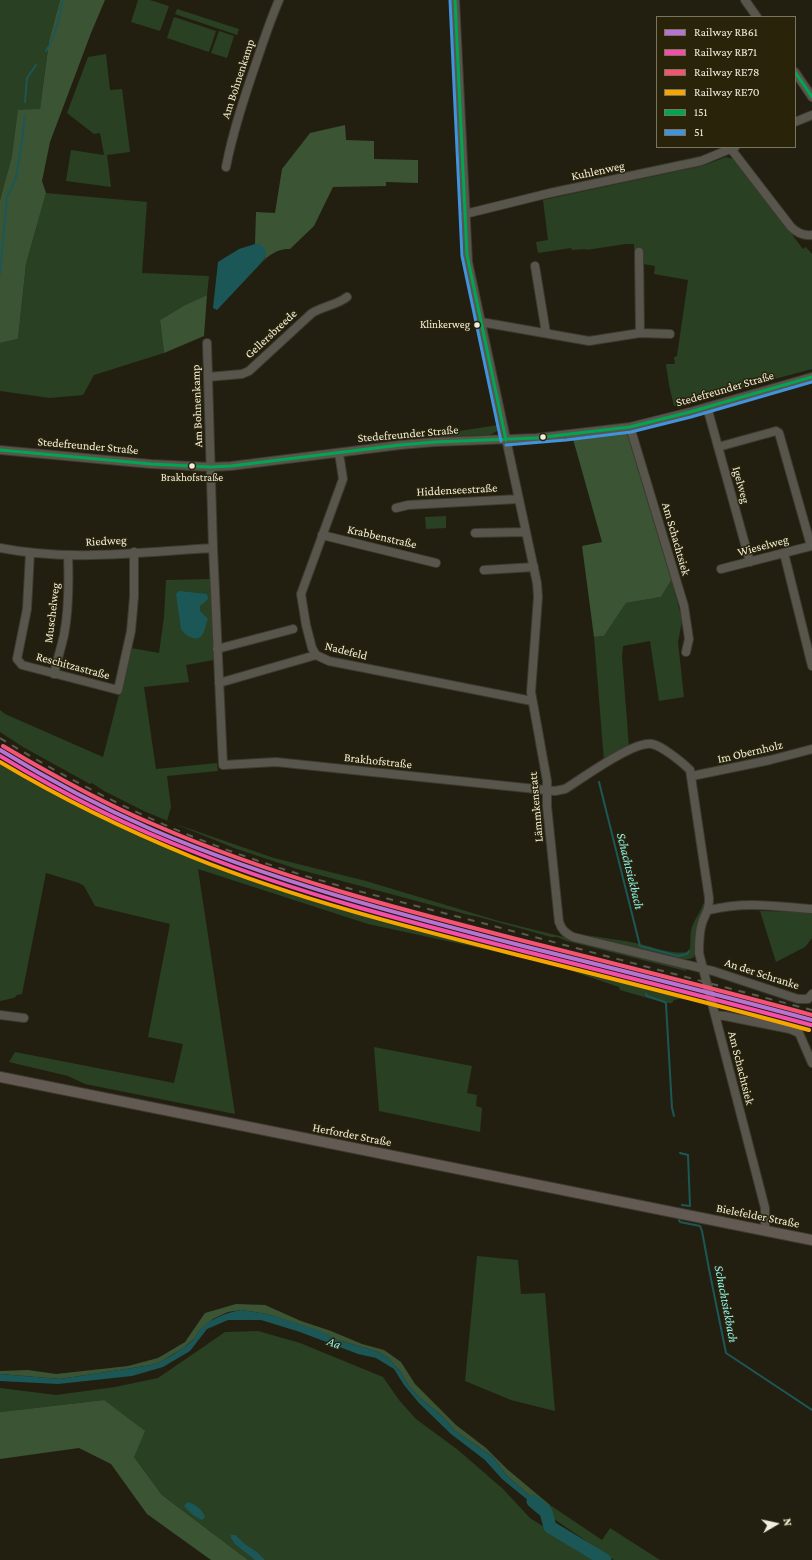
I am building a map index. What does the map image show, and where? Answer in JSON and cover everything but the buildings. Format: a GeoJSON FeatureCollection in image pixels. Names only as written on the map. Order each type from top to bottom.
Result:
{"type":"FeatureCollection","features":[{"type":"Feature","properties":{"kind":"main road","name":"Herforder Straße"},"geometry":{"type":"LineString","coordinates":[[0,1077],[698,1217]]}},
{"type":"Feature","properties":{"kind":"main road","name":"Bielefelder Straße"},"geometry":{"type":"LineString","coordinates":[[698,1217],[812,1240]]}},
{"type":"Feature","properties":{"kind":"street","name":"Am Bohnenkamp"},"geometry":{"type":"LineString","coordinates":[[226,167],[231,140],[243,100],[279,0]]}},
{"type":"Feature","properties":{"kind":"street","name":"Lämmkenstatt"},"geometry":{"type":"LineString","coordinates":[[455,0],[464,214],[468,262],[534,567],[538,597],[531,692],[547,782],[547,806],[559,922],[561,929],[573,937],[685,963]]}},
{"type":"Feature","properties":{"kind":"street"},"geometry":{"type":"LineString","coordinates":[[745,0],[756,16]]}},
{"type":"Feature","properties":{"kind":"street"},"geometry":{"type":"LineString","coordinates":[[796,73],[812,97]]}},
{"type":"Feature","properties":{"kind":"street"},"geometry":{"type":"LineString","coordinates":[[796,122],[812,115]]}},
{"type":"Feature","properties":{"kind":"street","name":"Kuhlenweg"},"geometry":{"type":"LineString","coordinates":[[464,214],[550,193],[695,163],[733,148]]}},
{"type":"Feature","properties":{"kind":"street"},"geometry":{"type":"LineString","coordinates":[[733,148],[791,227],[801,234],[812,235]]}},
{"type":"Feature","properties":{"kind":"street"},"geometry":{"type":"LineString","coordinates":[[639,252],[640,333]]}},
{"type":"Feature","properties":{"kind":"street"},"geometry":{"type":"LineString","coordinates":[[535,266],[546,333]]}},
{"type":"Feature","properties":{"kind":"street","name":"Gellersbreede"},"geometry":{"type":"LineString","coordinates":[[208,377],[242,374],[249,371],[312,313],[318,309],[339,302],[348,297]]}},
{"type":"Feature","properties":{"kind":"street"},"geometry":{"type":"LineString","coordinates":[[480,322],[589,341],[640,333],[670,334]]}},
{"type":"Feature","properties":{"kind":"street","name":"Am Bohnenkamp"},"geometry":{"type":"LineString","coordinates":[[207,343],[212,467]]}},
{"type":"Feature","properties":{"kind":"street","name":"Stedefreunder Straße"},"geometry":{"type":"LineString","coordinates":[[0,450],[212,467],[236,466],[430,442],[506,440],[631,431],[690,412],[709,410],[812,377]]}},
{"type":"Feature","properties":{"kind":"street","name":"Igelweg"},"geometry":{"type":"LineString","coordinates":[[709,410],[750,562]]}},
{"type":"Feature","properties":{"kind":"street","name":"Am Schachtsiek"},"geometry":{"type":"LineString","coordinates":[[631,431],[684,606],[689,639],[686,652]]}},
{"type":"Feature","properties":{"kind":"street","name":"Wieselweg"},"geometry":{"type":"LineString","coordinates":[[718,447],[776,431],[779,433],[811,546],[721,570]]}},
{"type":"Feature","properties":{"kind":"street","name":"Nadefeld"},"geometry":{"type":"LineString","coordinates":[[339,453],[343,479],[301,594],[306,625],[312,648],[316,655],[329,661],[532,701]]}},
{"type":"Feature","properties":{"kind":"street","name":"Brakhofstraße"},"geometry":{"type":"LineString","coordinates":[[212,467],[213,548],[223,765],[276,762],[555,792],[565,789],[631,748],[640,745],[653,744],[659,747],[691,773]]}},
{"type":"Feature","properties":{"kind":"street","name":"Hiddenseestraße"},"geometry":{"type":"LineString","coordinates":[[396,508],[408,504],[519,500]]}},
{"type":"Feature","properties":{"kind":"street"},"geometry":{"type":"LineString","coordinates":[[475,533],[526,532]]}},
{"type":"Feature","properties":{"kind":"street","name":"Krabbenstraße"},"geometry":{"type":"LineString","coordinates":[[322,535],[436,563]]}},
{"type":"Feature","properties":{"kind":"street","name":"Riedweg"},"geometry":{"type":"LineString","coordinates":[[0,548],[30,553],[68,555],[213,548]]}},
{"type":"Feature","properties":{"kind":"street","name":"Reschitzastraße"},"geometry":{"type":"LineString","coordinates":[[30,553],[27,609],[17,659],[22,665],[118,690],[131,631],[134,597],[134,552]]}},
{"type":"Feature","properties":{"kind":"street"},"geometry":{"type":"LineString","coordinates":[[784,553],[812,666]]}},
{"type":"Feature","properties":{"kind":"street","name":"Muschelweg"},"geometry":{"type":"LineString","coordinates":[[54,674],[64,636],[69,578],[68,555]]}},
{"type":"Feature","properties":{"kind":"street"},"geometry":{"type":"LineString","coordinates":[[484,570],[534,567]]}},
{"type":"Feature","properties":{"kind":"street"},"geometry":{"type":"LineString","coordinates":[[217,649],[293,629]]}},
{"type":"Feature","properties":{"kind":"street"},"geometry":{"type":"LineString","coordinates":[[219,683],[316,655]]}},
{"type":"Feature","properties":{"kind":"street","name":"Im Obernholz"},"geometry":{"type":"LineString","coordinates":[[691,773],[770,760],[812,749]]}},
{"type":"Feature","properties":{"kind":"street","name":"Am Schachtsiek"},"geometry":{"type":"LineString","coordinates":[[691,773],[709,898],[709,910],[702,923],[699,937],[699,953],[765,1208],[765,1231]]}},
{"type":"Feature","properties":{"kind":"street"},"geometry":{"type":"LineString","coordinates":[[709,910],[737,905],[761,904],[812,909]]}},
{"type":"Feature","properties":{"kind":"street","name":"An der Schranke"},"geometry":{"type":"LineString","coordinates":[[685,963],[798,999],[808,998],[812,994]]}},
{"type":"Feature","properties":{"kind":"street"},"geometry":{"type":"LineString","coordinates":[[0,1015],[24,1018]]}},
{"type":"Feature","properties":{"kind":"street"},"geometry":{"type":"LineString","coordinates":[[716,1015],[790,1029],[799,1033],[812,1063]]}},
{"type":"Feature","properties":{"kind":"green space"},"geometry":{"type":"Polygon","coordinates":[[[0,0],[60,0],[49,41],[40,109],[12,156],[0,200],[0,0]]]}},
{"type":"Feature","properties":{"kind":"green space"},"geometry":{"type":"Polygon","coordinates":[[[60,0],[105,0],[50,142],[42,181],[46,193],[26,264],[18,339],[0,343],[0,200],[12,156],[18,110],[40,109],[49,41],[60,0]]]}},
{"type":"Feature","properties":{"kind":"green space"},"geometry":{"type":"Polygon","coordinates":[[[138,0],[150,0],[169,6],[160,31],[131,22],[138,0]]]}},
{"type":"Feature","properties":{"kind":"green space"},"geometry":{"type":"Polygon","coordinates":[[[177,9],[239,29],[237,35],[175,14],[177,9]]]}},
{"type":"Feature","properties":{"kind":"green space"},"geometry":{"type":"Polygon","coordinates":[[[174,17],[216,31],[209,52],[167,38],[174,17]]]}},
{"type":"Feature","properties":{"kind":"green space"},"geometry":{"type":"Polygon","coordinates":[[[219,31],[234,36],[227,58],[211,53],[219,31]]]}},
{"type":"Feature","properties":{"kind":"green space"},"geometry":{"type":"Polygon","coordinates":[[[106,54],[110,90],[122,89],[130,152],[107,155],[111,187],[66,181],[71,150],[104,155],[100,133],[94,134],[67,113],[88,57],[106,54]]]}},
{"type":"Feature","properties":{"kind":"green space"},"geometry":{"type":"Polygon","coordinates":[[[345,125],[346,140],[374,141],[374,159],[418,160],[418,183],[386,182],[386,186],[333,187],[314,226],[290,249],[283,249],[275,252],[263,261],[265,257],[259,244],[255,244],[256,212],[275,213],[282,169],[310,133],[345,125]]]}},
{"type":"Feature","properties":{"kind":"green space"},"geometry":{"type":"Polygon","coordinates":[[[726,157],[736,161],[803,249],[806,247],[812,254],[812,369],[674,406],[666,364],[675,364],[674,357],[677,356],[688,280],[654,274],[655,266],[643,264],[643,249],[634,249],[634,244],[586,250],[572,250],[571,248],[538,253],[536,242],[548,240],[543,200],[702,166],[726,157]]]}},
{"type":"Feature","properties":{"kind":"green space"},"geometry":{"type":"Polygon","coordinates":[[[46,193],[147,202],[142,273],[209,276],[207,295],[185,305],[160,320],[164,353],[94,375],[83,395],[50,398],[0,391],[0,343],[18,339],[26,264],[46,193]]]}},
{"type":"Feature","properties":{"kind":"green space"},"geometry":{"type":"Polygon","coordinates":[[[207,295],[204,336],[164,353],[160,320],[185,305],[207,295]]]}},
{"type":"Feature","properties":{"kind":"green space"},"geometry":{"type":"Polygon","coordinates":[[[498,425],[497,431],[490,435],[440,437],[440,434],[498,425]]]}},
{"type":"Feature","properties":{"kind":"green space"},"geometry":{"type":"Polygon","coordinates":[[[623,433],[629,435],[672,579],[661,597],[626,603],[604,636],[594,637],[582,546],[602,542],[573,439],[623,433]]]}},
{"type":"Feature","properties":{"kind":"green space"},"geometry":{"type":"Polygon","coordinates":[[[446,516],[446,528],[426,529],[425,517],[446,516]]]}},
{"type":"Feature","properties":{"kind":"green space"},"geometry":{"type":"Polygon","coordinates":[[[211,579],[214,660],[186,665],[189,682],[144,687],[156,769],[217,763],[218,771],[167,776],[171,807],[167,821],[104,791],[92,783],[90,784],[23,747],[0,732],[0,710],[5,714],[103,757],[131,648],[159,653],[164,617],[166,580],[211,579]]]}},
{"type":"Feature","properties":{"kind":"green space"},"geometry":{"type":"Polygon","coordinates":[[[672,579],[682,621],[678,642],[684,697],[659,701],[650,641],[623,646],[622,657],[629,747],[604,761],[594,637],[604,636],[626,603],[661,597],[672,579]]]}},
{"type":"Feature","properties":{"kind":"green space"},"geometry":{"type":"Polygon","coordinates":[[[0,763],[67,800],[170,849],[277,889],[317,902],[378,918],[689,997],[674,1000],[672,1003],[665,1003],[620,990],[619,987],[554,965],[368,924],[198,869],[235,1114],[85,1084],[68,1076],[9,1062],[15,1052],[174,1083],[183,1044],[148,1037],[170,924],[95,906],[84,886],[79,883],[46,873],[22,994],[17,995],[14,998],[0,1001],[0,763]]]}},
{"type":"Feature","properties":{"kind":"green space"},"geometry":{"type":"Polygon","coordinates":[[[173,823],[274,858],[366,881],[499,921],[685,967],[686,971],[567,941],[557,937],[551,937],[297,869],[234,848],[173,823]]]}},
{"type":"Feature","properties":{"kind":"green space"},"geometry":{"type":"Polygon","coordinates":[[[703,904],[705,904],[697,936],[696,953],[694,957],[690,959],[681,959],[585,935],[633,943],[671,952],[689,951],[692,927],[703,904]]]}},
{"type":"Feature","properties":{"kind":"green space"},"geometry":{"type":"Polygon","coordinates":[[[760,911],[812,912],[812,938],[805,947],[776,962],[760,911]]]}},
{"type":"Feature","properties":{"kind":"green space"},"geometry":{"type":"Polygon","coordinates":[[[374,1047],[472,1066],[467,1093],[477,1095],[476,1106],[482,1108],[480,1132],[379,1111],[374,1047]]]}},
{"type":"Feature","properties":{"kind":"green space"},"geometry":{"type":"Polygon","coordinates":[[[477,1256],[518,1260],[521,1294],[545,1293],[555,1411],[511,1400],[465,1381],[477,1256]]]}},
{"type":"Feature","properties":{"kind":"green space"},"geometry":{"type":"Polygon","coordinates":[[[236,1304],[265,1305],[301,1321],[331,1331],[362,1344],[384,1350],[401,1362],[415,1384],[456,1425],[486,1448],[507,1469],[550,1505],[547,1511],[506,1475],[493,1457],[455,1431],[443,1417],[419,1397],[408,1385],[400,1371],[388,1358],[378,1352],[338,1340],[319,1331],[267,1314],[241,1310],[228,1312],[213,1319],[182,1349],[152,1365],[60,1379],[0,1374],[0,1371],[28,1370],[56,1374],[128,1366],[158,1358],[185,1342],[205,1313],[236,1304]]]}},
{"type":"Feature","properties":{"kind":"green space"},"geometry":{"type":"Polygon","coordinates":[[[258,1331],[300,1343],[383,1377],[399,1400],[416,1419],[458,1450],[503,1489],[530,1518],[596,1560],[248,1560],[162,1495],[134,1457],[104,1400],[0,1412],[0,1388],[56,1395],[115,1387],[158,1378],[225,1332],[258,1331]]]}},
{"type":"Feature","properties":{"kind":"green space"},"geometry":{"type":"Polygon","coordinates":[[[104,1400],[145,1431],[134,1457],[162,1495],[248,1560],[211,1560],[147,1514],[111,1464],[79,1448],[0,1459],[0,1412],[104,1400]]]}},
{"type":"Feature","properties":{"kind":"green space"},"geometry":{"type":"Polygon","coordinates":[[[550,1505],[602,1540],[610,1528],[660,1560],[614,1560],[551,1517],[547,1511],[550,1505]]]}},
{"type":"Feature","properties":{"kind":"water"},"geometry":{"type":"Polygon","coordinates":[[[259,244],[265,248],[266,254],[263,261],[217,310],[213,308],[218,262],[239,249],[259,244]]]}},
{"type":"Feature","properties":{"kind":"water"},"geometry":{"type":"Polygon","coordinates":[[[179,591],[207,594],[208,599],[200,606],[200,611],[208,619],[204,632],[200,637],[191,637],[185,634],[181,629],[176,594],[179,591]]]}},
{"type":"Feature","properties":{"kind":"water"},"geometry":{"type":"Polygon","coordinates":[[[241,1310],[267,1314],[296,1323],[320,1331],[338,1340],[378,1352],[388,1358],[400,1371],[408,1385],[419,1397],[443,1417],[455,1431],[493,1457],[506,1475],[547,1511],[545,1514],[502,1479],[485,1460],[451,1434],[419,1403],[404,1385],[394,1369],[376,1358],[358,1354],[300,1332],[261,1320],[228,1320],[207,1329],[190,1351],[163,1367],[132,1376],[58,1384],[0,1381],[0,1374],[60,1379],[152,1365],[185,1346],[196,1337],[198,1332],[208,1323],[224,1315],[241,1310]]]}},
{"type":"Feature","properties":{"kind":"water"},"geometry":{"type":"Polygon","coordinates":[[[188,1502],[196,1506],[202,1512],[205,1517],[202,1520],[193,1515],[184,1506],[188,1502]]]}},
{"type":"Feature","properties":{"kind":"water"},"geometry":{"type":"Polygon","coordinates":[[[231,1535],[235,1535],[265,1560],[255,1560],[235,1544],[231,1538],[231,1535]]]}},
{"type":"Feature","properties":{"kind":"waterway"},"geometry":{"type":"LineString","coordinates":[[46,51],[55,33],[63,0]]}},
{"type":"Feature","properties":{"kind":"waterway"},"geometry":{"type":"LineString","coordinates":[[25,102],[27,78],[36,65]]}},
{"type":"Feature","properties":{"kind":"waterway"},"geometry":{"type":"LineString","coordinates":[[0,274],[7,197],[16,178],[25,115]]}},
{"type":"Feature","properties":{"kind":"waterway","name":"Schachtsiekbach"},"geometry":{"type":"LineString","coordinates":[[599,782],[640,946],[678,956],[687,954],[689,951]]}},
{"type":"Feature","properties":{"kind":"waterway","name":"Schachtsiekbach"},"geometry":{"type":"LineString","coordinates":[[646,994],[647,996],[665,1002],[666,1004],[672,1108],[674,1116]]}},
{"type":"Feature","properties":{"kind":"waterway","name":"Schachtsiekbach"},"geometry":{"type":"LineString","coordinates":[[680,1153],[688,1155],[690,1206],[682,1205]]}},
{"type":"Feature","properties":{"kind":"waterway","name":"Schachtsiekbach"},"geometry":{"type":"LineString","coordinates":[[679,1220],[680,1222],[700,1226],[702,1231],[726,1353],[812,1410]]}},
{"type":"Feature","properties":{"kind":"waterway","name":"Aa"},"geometry":{"type":"LineString","coordinates":[[533,1501],[546,1512],[550,1527],[605,1560]]}},
{"type":"Feature","properties":{"kind":"railway"},"geometry":{"type":"LineString","coordinates":[[0,738],[30,756],[123,806],[187,834],[282,869],[371,894],[812,1010]]}},
{"type":"Feature","properties":{"kind":"rail line","name":"RE78"},"geometry":{"type":"LineString","coordinates":[[3,746],[78,788],[116,807],[200,844],[245,861],[430,917],[704,986],[812,1015]]}},
{"type":"Feature","properties":{"kind":"rail line","name":"RB61"},"geometry":{"type":"LineString","coordinates":[[0,750],[75,793],[133,821],[198,848],[289,881],[429,922],[704,991],[812,1020]]}},
{"type":"Feature","properties":{"kind":"rail line","name":"RB71"},"geometry":{"type":"LineString","coordinates":[[0,756],[72,797],[121,821],[171,843],[277,882],[399,919],[811,1025]]}},
{"type":"Feature","properties":{"kind":"rail line","name":"RE70"},"geometry":{"type":"LineString","coordinates":[[0,762],[23,776],[94,813],[143,836],[192,857],[273,887],[397,924],[702,1001],[809,1030]]}},
{"type":"Feature","properties":{"kind":"transit line","name":"51"},"geometry":{"type":"LineString","coordinates":[[450,0],[462,256],[501,441]]}},
{"type":"Feature","properties":{"kind":"transit line","name":"151"},"geometry":{"type":"LineString","coordinates":[[455,0],[467,255],[506,440]]}},
{"type":"Feature","properties":{"kind":"transit line","name":"151"},"geometry":{"type":"LineString","coordinates":[[796,73],[812,97]]}},
{"type":"Feature","properties":{"kind":"transit line","name":"151"},"geometry":{"type":"LineString","coordinates":[[0,450],[151,464],[211,467],[231,466],[400,445],[536,438],[630,427],[690,412],[812,377]]}},
{"type":"Feature","properties":{"kind":"transit line","name":"51"},"geometry":{"type":"LineString","coordinates":[[506,445],[566,440],[631,432],[691,417],[812,382]]}},
{"type":"Feature","properties":{"kind":"place","name":"Klinkerweg"},"geometry":{"type":"Point","coordinates":[477,325]}},
{"type":"Feature","properties":{"kind":"place","name":"Brakhofstraße"},"geometry":{"type":"Point","coordinates":[192,466]}}]}
